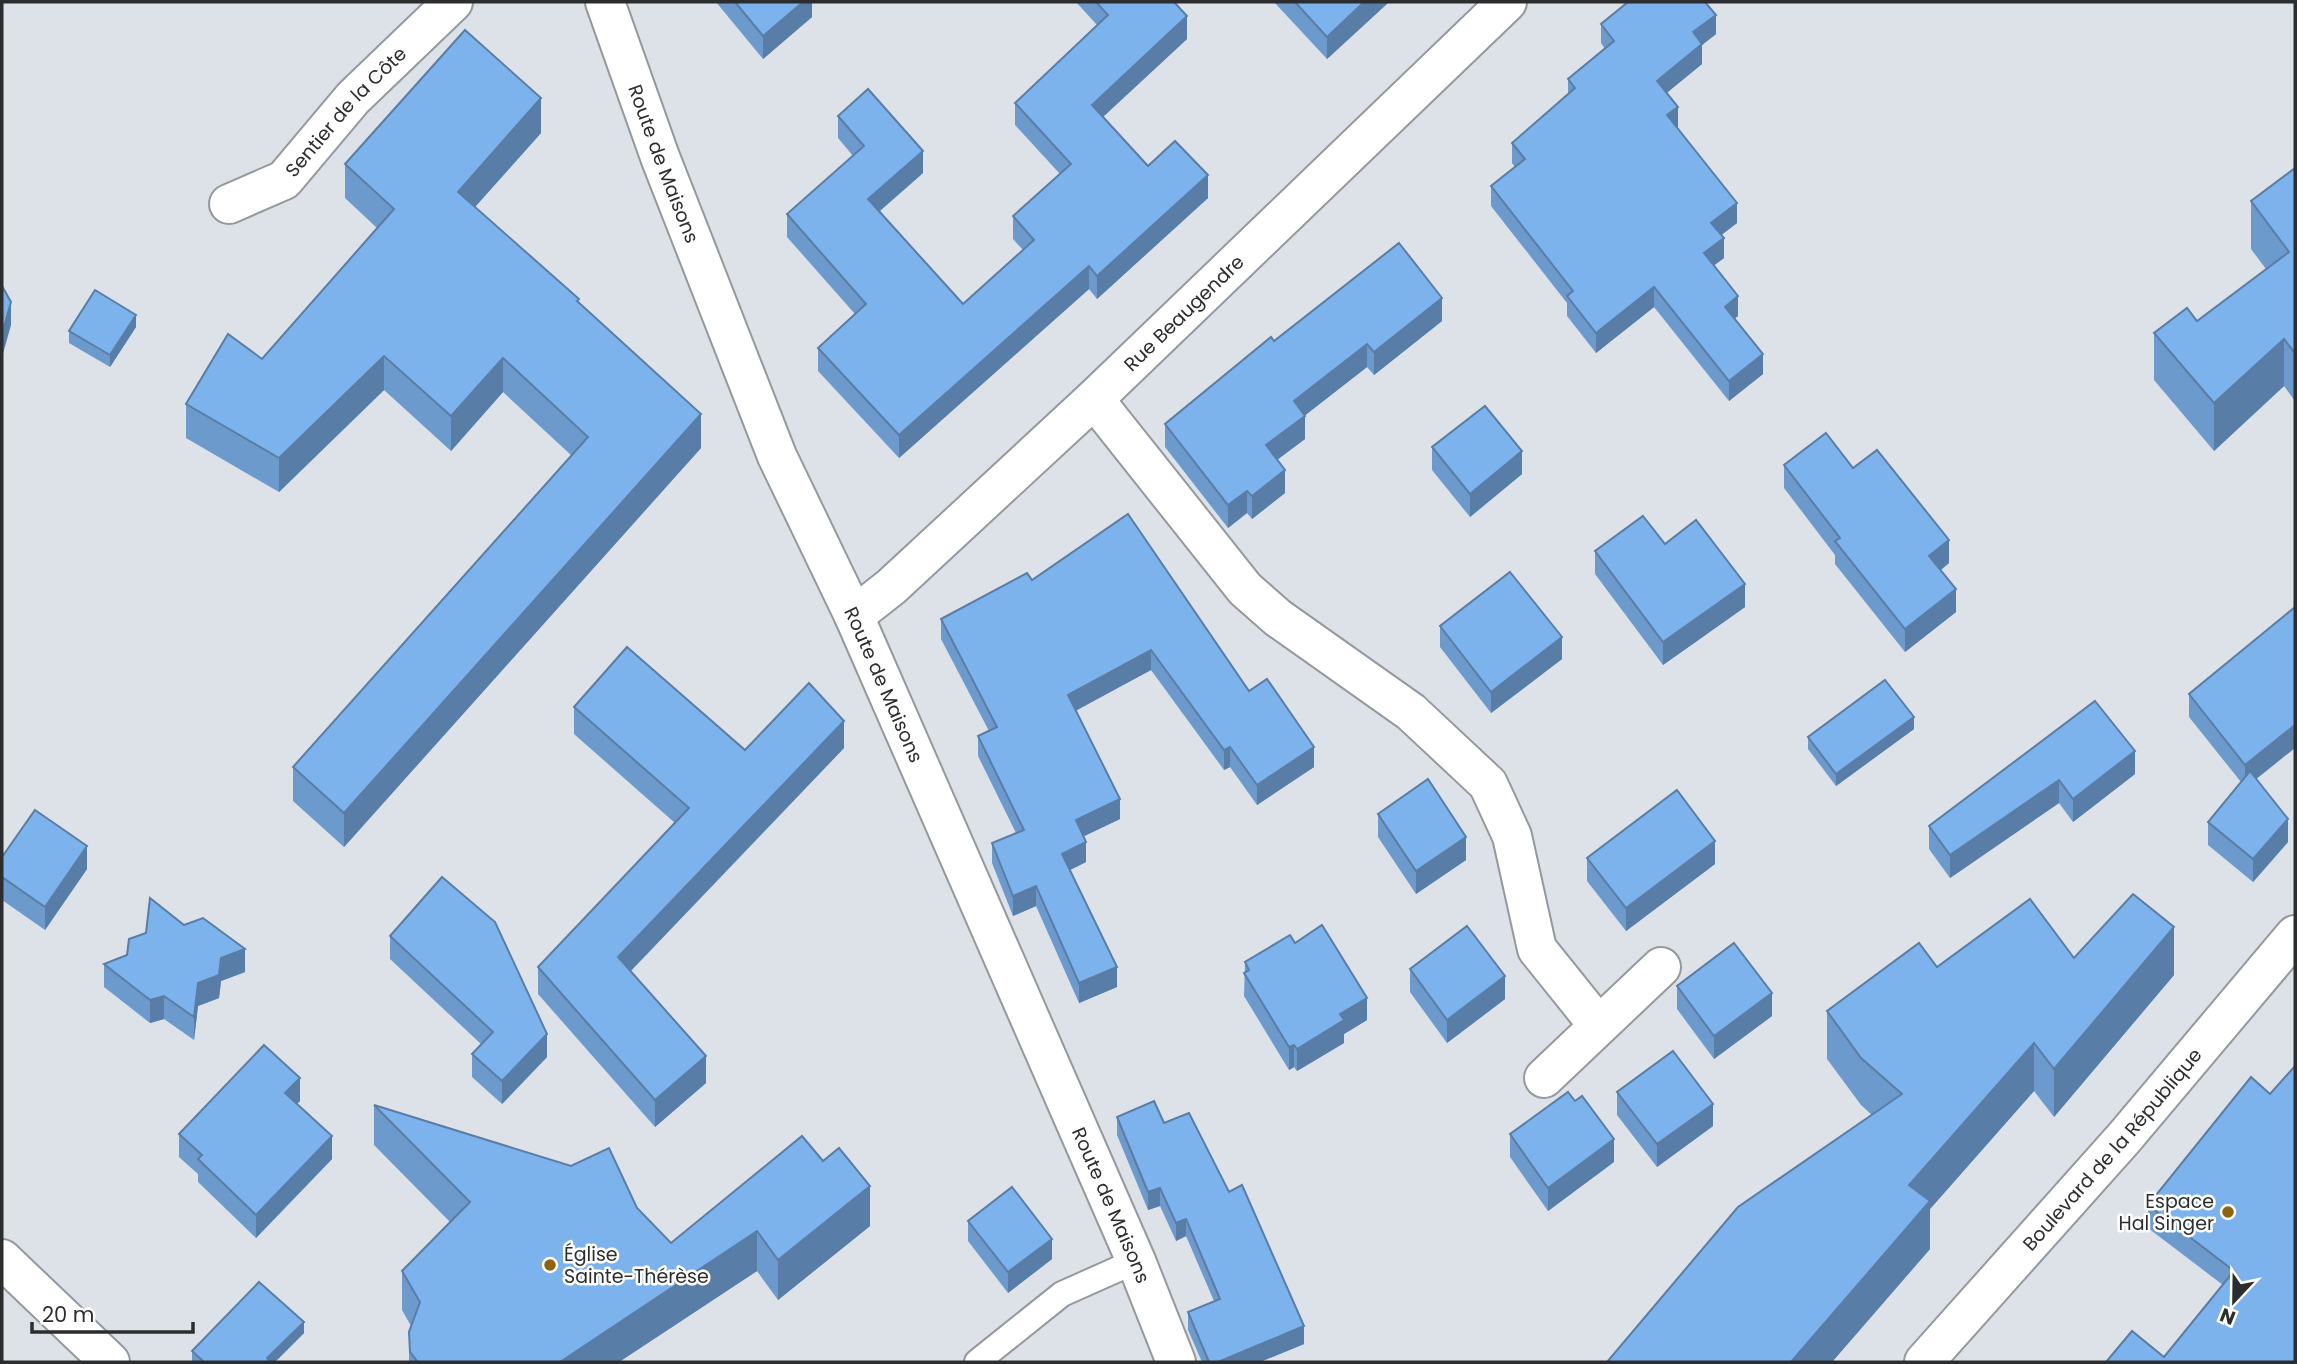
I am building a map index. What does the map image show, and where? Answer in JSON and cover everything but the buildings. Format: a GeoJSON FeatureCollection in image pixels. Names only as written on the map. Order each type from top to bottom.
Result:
{"type":"FeatureCollection","features":[{"type":"Feature","properties":{"kind":"street","name":"Sentier de la Côte"},"geometry":{"type":"LineString","coordinates":[[229,204],[284,180],[354,97],[453,2]]}},
{"type":"Feature","properties":{"kind":"street","name":"Route de Maisons"},"geometry":{"type":"LineString","coordinates":[[605,2],[660,157],[777,456],[854,617],[1136,1261],[1175,1362]]}},
{"type":"Feature","properties":{"kind":"street","name":"Rue Beaugendre"},"geometry":{"type":"LineString","coordinates":[[854,617],[891,587],[1094,399],[1507,2]]}},
{"type":"Feature","properties":{"kind":"street"},"geometry":{"type":"LineString","coordinates":[[1094,399],[1245,589],[1278,618],[1411,712],[1488,784],[1512,836],[1537,949],[1598,1025]]}},
{"type":"Feature","properties":{"kind":"street","name":"Boulevard de la République"},"geometry":{"type":"LineString","coordinates":[[1924,1362],[2124,1138],[2295,935]]}},
{"type":"Feature","properties":{"kind":"street"},"geometry":{"type":"LineString","coordinates":[[1544,1078],[1661,967]]}},
{"type":"Feature","properties":{"kind":"street"},"geometry":{"type":"LineString","coordinates":[[2,1259],[110,1362]]}},
{"type":"Feature","properties":{"kind":"lane"},"geometry":{"type":"LineString","coordinates":[[976,1362],[1062,1294],[1136,1261]]}},
{"type":"Feature","properties":{"kind":"place","name":"Espace Hal Singer"},"geometry":{"type":"Point","coordinates":[2228,1212]}},
{"type":"Feature","properties":{"kind":"place","name":"Église Sainte-Thérèse"},"geometry":{"type":"Point","coordinates":[550,1265]}}]}
